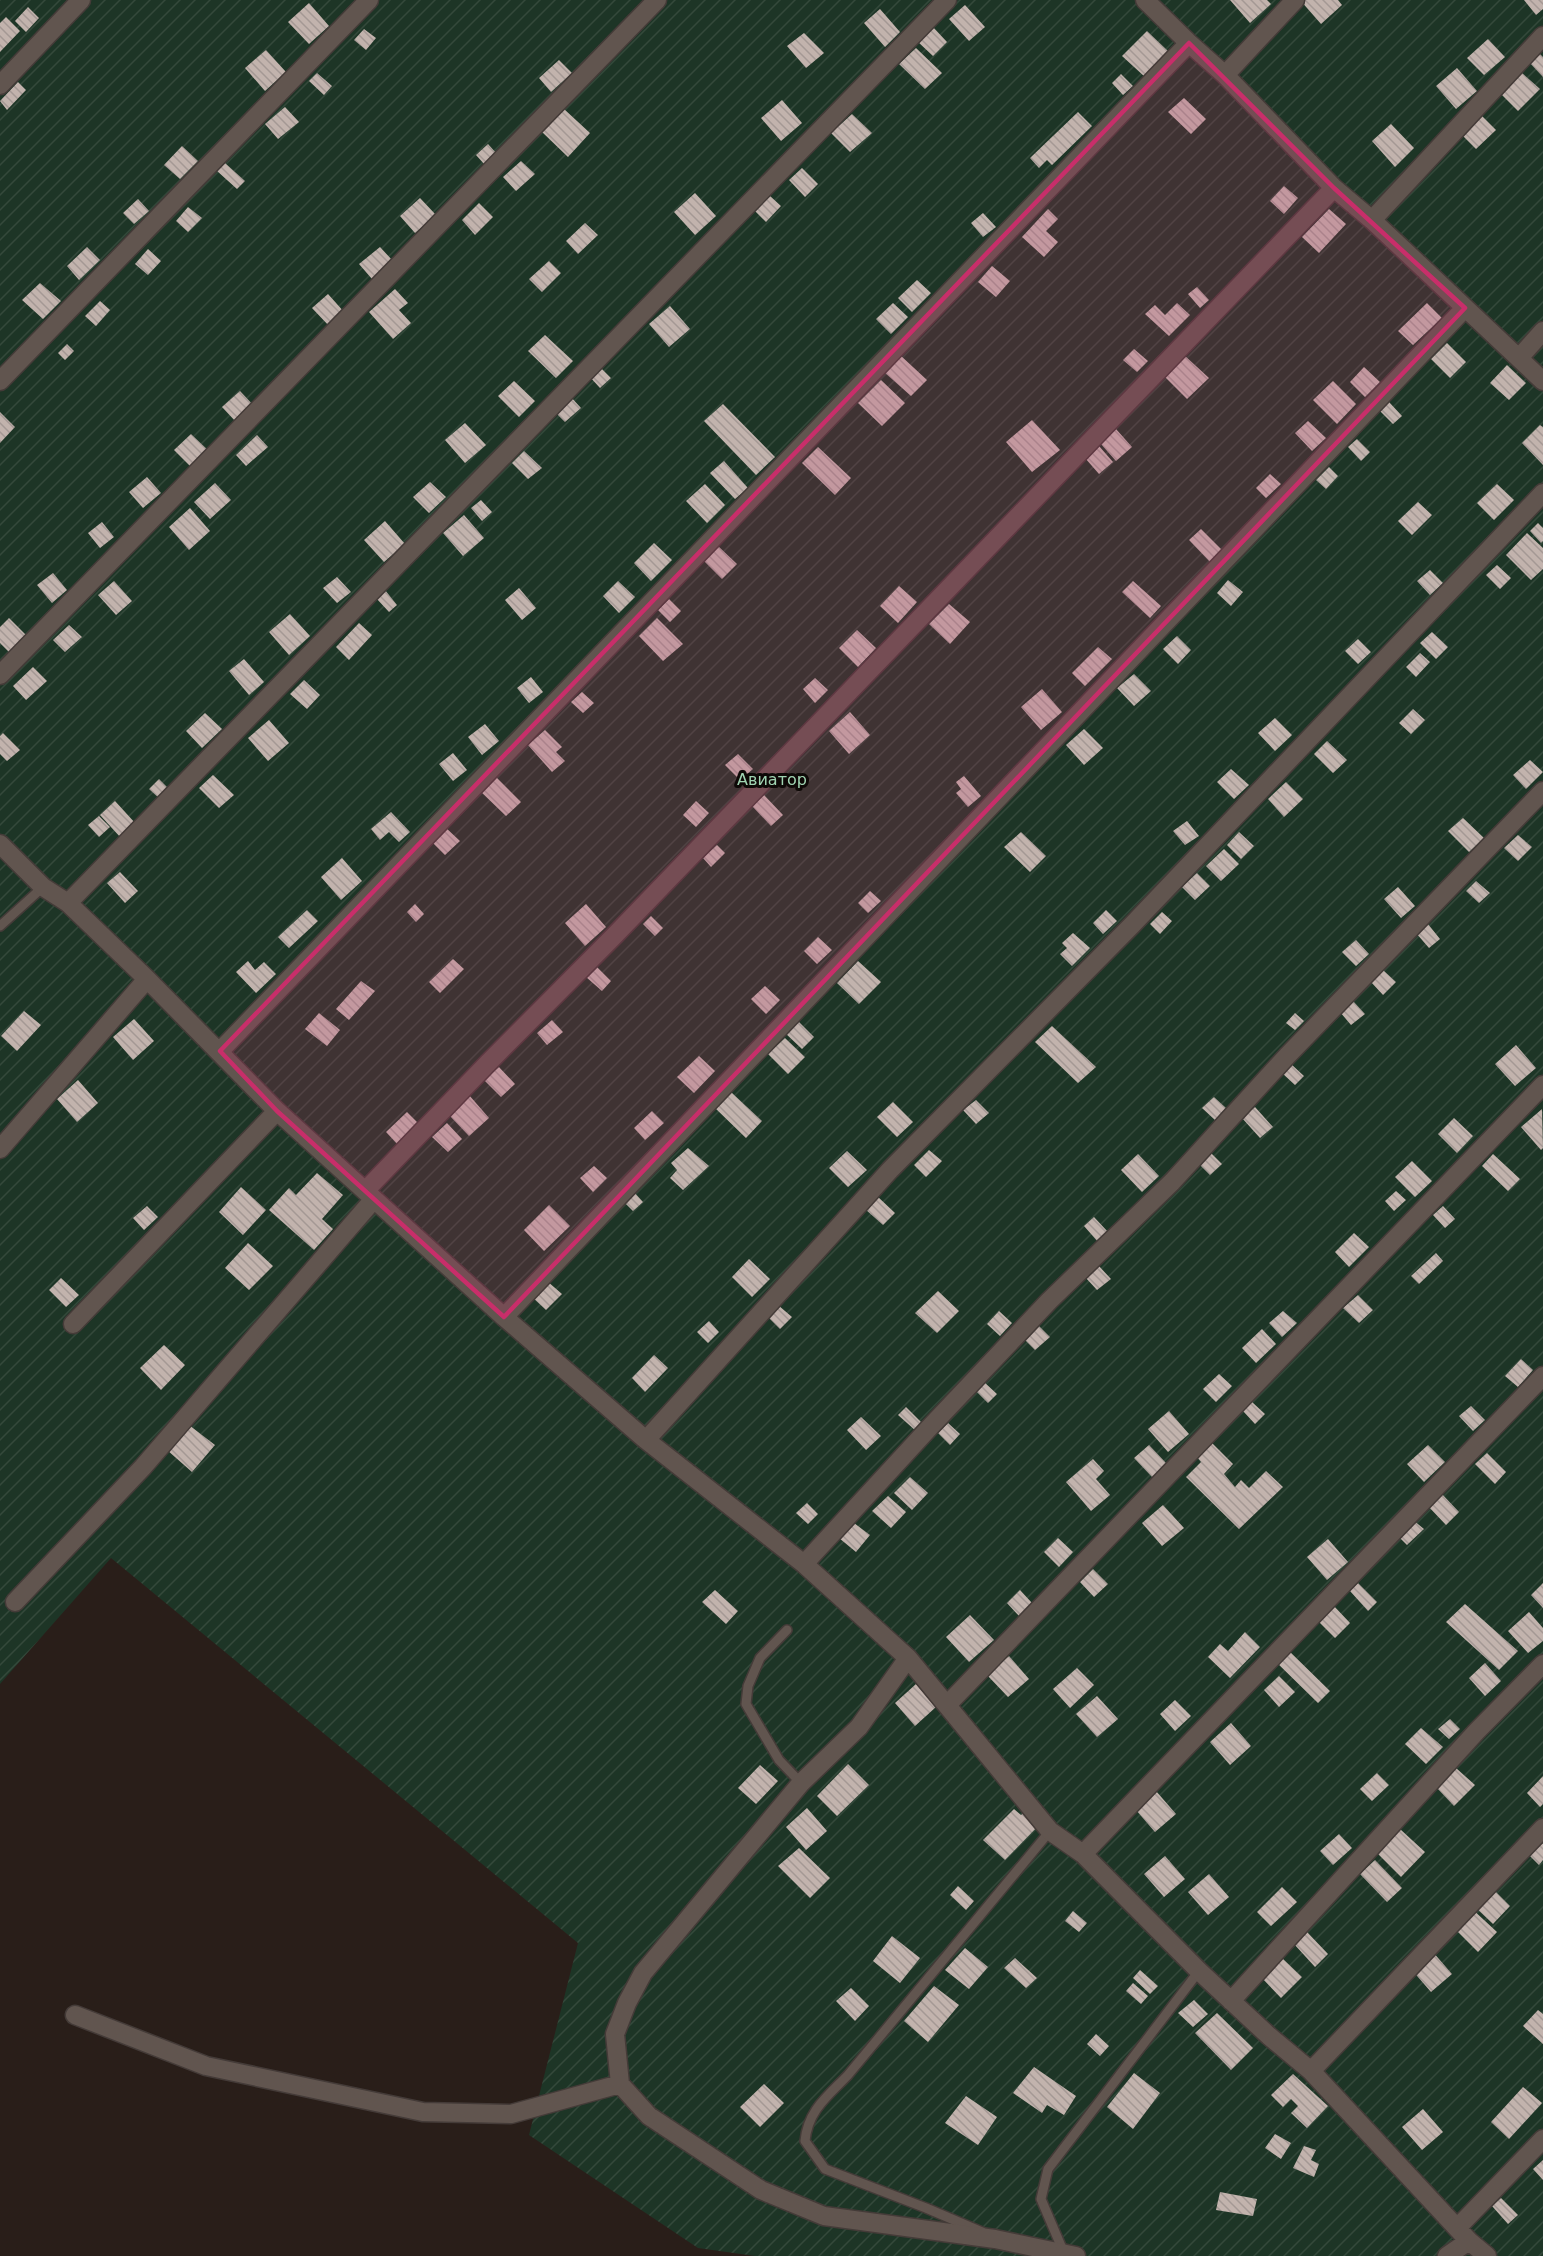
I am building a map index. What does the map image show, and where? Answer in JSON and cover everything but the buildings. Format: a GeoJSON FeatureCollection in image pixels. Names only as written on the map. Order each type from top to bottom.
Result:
{"type":"FeatureCollection","features":[{"type":"Feature","properties":{"kind":"street"},"geometry":{"type":"LineString","coordinates":[[0,85],[81,0]]}},
{"type":"Feature","properties":{"kind":"street"},"geometry":{"type":"LineString","coordinates":[[0,381],[369,0]]}},
{"type":"Feature","properties":{"kind":"street"},"geometry":{"type":"LineString","coordinates":[[0,675],[657,0]]}},
{"type":"Feature","properties":{"kind":"street"},"geometry":{"type":"LineString","coordinates":[[68,903],[947,0]]}},
{"type":"Feature","properties":{"kind":"street"},"geometry":{"type":"LineString","coordinates":[[1145,0],[1226,75],[1334,188],[1372,220],[1543,381]]}},
{"type":"Feature","properties":{"kind":"street"},"geometry":{"type":"LineString","coordinates":[[1226,75],[1295,0]]}},
{"type":"Feature","properties":{"kind":"street"},"geometry":{"type":"LineString","coordinates":[[1372,220],[1543,36]]}},
{"type":"Feature","properties":{"kind":"street"},"geometry":{"type":"LineString","coordinates":[[220,1051],[1189,43]]}},
{"type":"Feature","properties":{"kind":"street"},"geometry":{"type":"LineString","coordinates":[[15,1602],[143,1467],[370,1195],[488,1063],[615,935],[1334,188]]}},
{"type":"Feature","properties":{"kind":"street"},"geometry":{"type":"LineString","coordinates":[[504,1317],[1465,308]]}},
{"type":"Feature","properties":{"kind":"street"},"geometry":{"type":"LineString","coordinates":[[1520,358],[1543,331]]}},
{"type":"Feature","properties":{"kind":"street"},"geometry":{"type":"LineString","coordinates":[[646,1440],[890,1170],[1132,925],[1543,493]]}},
{"type":"Feature","properties":{"kind":"street"},"geometry":{"type":"LineString","coordinates":[[804,1564],[1041,1310],[1172,1182],[1287,1056],[1543,791]]}},
{"type":"Feature","properties":{"kind":"street"},"geometry":{"type":"LineString","coordinates":[[0,844],[43,887],[68,903],[147,979],[277,1111],[504,1317],[646,1440],[804,1564],[908,1658],[1050,1831],[1083,1854],[1199,1971],[1269,2036],[1311,2071],[1486,2256]]}},
{"type":"Feature","properties":{"kind":"street"},"geometry":{"type":"LineString","coordinates":[[0,1149],[147,979]]}},
{"type":"Feature","properties":{"kind":"street"},"geometry":{"type":"LineString","coordinates":[[946,1706],[1543,1085]]}},
{"type":"Feature","properties":{"kind":"street"},"geometry":{"type":"LineString","coordinates":[[73,1324],[277,1111]]}},
{"type":"Feature","properties":{"kind":"street"},"geometry":{"type":"LineString","coordinates":[[1083,1854],[1543,1376]]}},
{"type":"Feature","properties":{"kind":"street"},"geometry":{"type":"LineString","coordinates":[[908,1658],[859,1727],[801,1783],[643,1973],[627,2003],[615,2034],[620,2084],[649,2116],[761,2190],[824,2216],[995,2239],[1070,2254]]}},
{"type":"Feature","properties":{"kind":"street"},"geometry":{"type":"LineString","coordinates":[[1231,2001],[1476,1732],[1543,1664]]}},
{"type":"Feature","properties":{"kind":"street"},"geometry":{"type":"LineString","coordinates":[[1311,2071],[1543,1828]]}},
{"type":"Feature","properties":{"kind":"street"},"geometry":{"type":"LineString","coordinates":[[75,2015],[206,2066],[423,2112],[511,2114],[620,2084]]}},
{"type":"Feature","properties":{"kind":"street"},"geometry":{"type":"LineString","coordinates":[[1447,2256],[1543,2139]]}},
{"type":"Feature","properties":{"kind":"lane"},"geometry":{"type":"LineString","coordinates":[[0,926],[43,887]]}},
{"type":"Feature","properties":{"kind":"lane"},"geometry":{"type":"LineString","coordinates":[[787,1630],[760,1658],[748,1686],[746,1704],[779,1760],[801,1783]]}},
{"type":"Feature","properties":{"kind":"lane"},"geometry":{"type":"LineString","coordinates":[[995,2239],[968,2224],[825,2169],[805,2141],[806,2127],[812,2113],[848,2075],[1050,1831]]}},
{"type":"Feature","properties":{"kind":"lane"},"geometry":{"type":"LineString","coordinates":[[1070,2254],[1041,2199],[1048,2169],[1199,1971]]}},
{"type":"Feature","properties":{"kind":"highlighted area"},"geometry":{"type":"Polygon","coordinates":[[[1189,43],[1334,188],[1465,308],[504,1317],[277,1111],[220,1051],[1189,43]]]}},
{"type":"Feature","properties":{"kind":"green space","name":"Авиатор"},"geometry":{"type":"Polygon","coordinates":[[[0,0],[1543,0],[1543,2256],[755,2256],[698,2248],[529,2135],[578,1943],[111,1558],[0,1684],[0,0]]]}}]}
